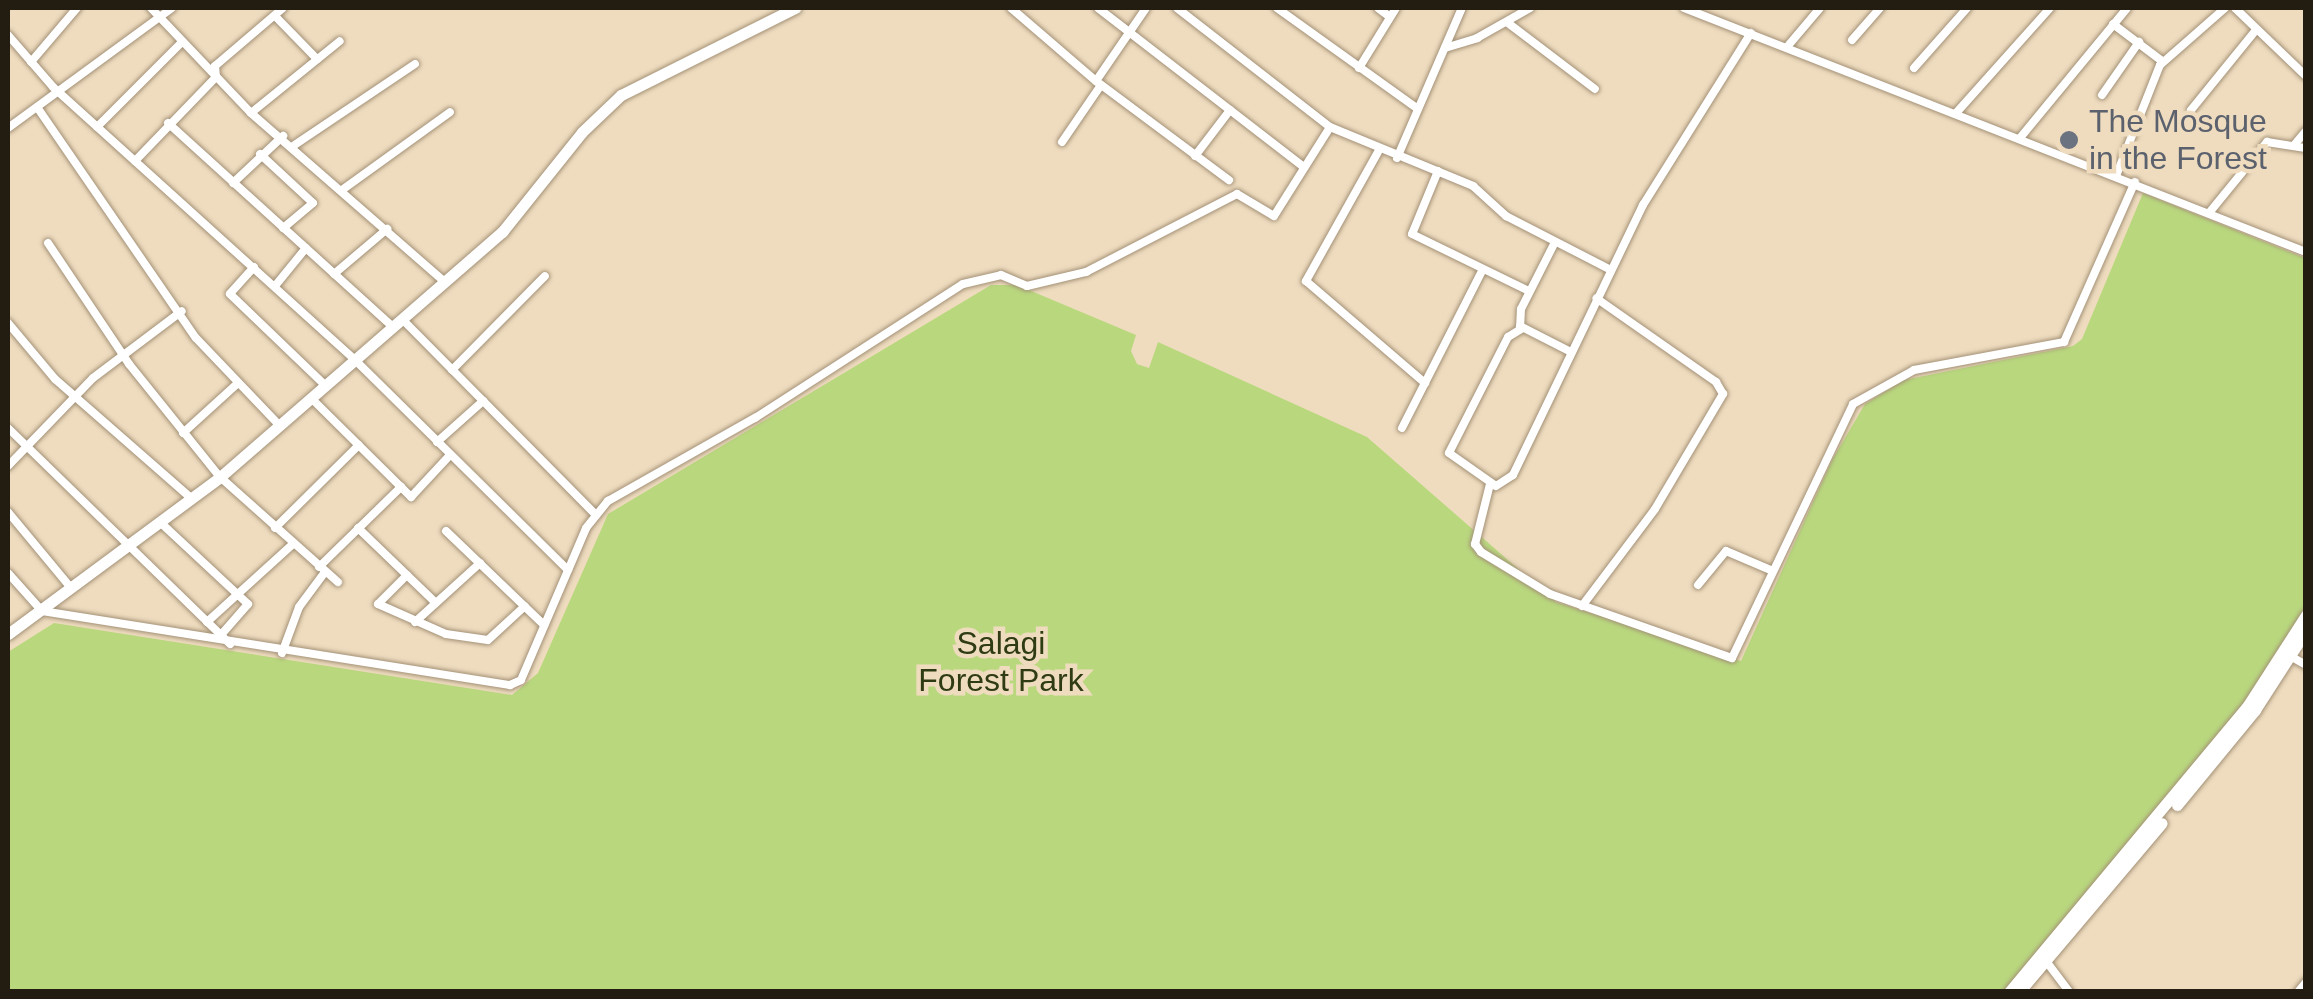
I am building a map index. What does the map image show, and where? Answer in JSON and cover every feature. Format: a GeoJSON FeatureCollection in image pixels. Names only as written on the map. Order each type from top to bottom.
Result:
{"type":"FeatureCollection","features":[{"type":"Feature","properties":{"kind":"street"},"geometry":{"type":"LineString","coordinates":[[31,62],[77,8]]}},
{"type":"Feature","properties":{"kind":"street"},"geometry":{"type":"LineString","coordinates":[[151,8],[180,44],[251,113],[294,146],[445,282]]}},
{"type":"Feature","properties":{"kind":"street"},"geometry":{"type":"LineString","coordinates":[[8,128],[172,8]]}},
{"type":"Feature","properties":{"kind":"street"},"geometry":{"type":"LineString","coordinates":[[216,77],[215,66],[283,8]]}},
{"type":"Feature","properties":{"kind":"street"},"geometry":{"type":"LineString","coordinates":[[8,634],[73,591],[220,478],[502,232],[582,132],[621,95],[794,8]]}},
{"type":"Feature","properties":{"kind":"street"},"geometry":{"type":"LineString","coordinates":[[1012,8],[1098,83],[1229,180]]}},
{"type":"Feature","properties":{"kind":"street"},"geometry":{"type":"LineString","coordinates":[[1098,8],[1304,167]]}},
{"type":"Feature","properties":{"kind":"street"},"geometry":{"type":"LineString","coordinates":[[1062,142],[1146,8]]}},
{"type":"Feature","properties":{"kind":"street"},"geometry":{"type":"LineString","coordinates":[[1177,8],[1330,127],[1378,152],[1438,170],[1473,186],[1506,216],[1611,270]]}},
{"type":"Feature","properties":{"kind":"street"},"geometry":{"type":"LineString","coordinates":[[1278,8],[1418,110]]}},
{"type":"Feature","properties":{"kind":"street"},"geometry":{"type":"LineString","coordinates":[[1378,8],[1390,17]]}},
{"type":"Feature","properties":{"kind":"street"},"geometry":{"type":"LineString","coordinates":[[1359,68],[1396,8]]}},
{"type":"Feature","properties":{"kind":"street"},"geometry":{"type":"LineString","coordinates":[[1397,158],[1462,8]]}},
{"type":"Feature","properties":{"kind":"street"},"geometry":{"type":"LineString","coordinates":[[1445,48],[1508,23],[1530,8]]}},
{"type":"Feature","properties":{"kind":"street"},"geometry":{"type":"LineString","coordinates":[[1684,8],[1700,10],[2306,252]]}},
{"type":"Feature","properties":{"kind":"street"},"geometry":{"type":"LineString","coordinates":[[1788,47],[1820,8]]}},
{"type":"Feature","properties":{"kind":"street"},"geometry":{"type":"LineString","coordinates":[[1852,40],[1880,8]]}},
{"type":"Feature","properties":{"kind":"street"},"geometry":{"type":"LineString","coordinates":[[1914,68],[1966,8]]}},
{"type":"Feature","properties":{"kind":"street"},"geometry":{"type":"LineString","coordinates":[[1957,112],[2048,8]]}},
{"type":"Feature","properties":{"kind":"street"},"geometry":{"type":"LineString","coordinates":[[2020,138],[2127,8]]}},
{"type":"Feature","properties":{"kind":"street"},"geometry":{"type":"LineString","coordinates":[[2116,176],[2144,93],[2162,61],[2225,8]]}},
{"type":"Feature","properties":{"kind":"street"},"geometry":{"type":"LineString","coordinates":[[2235,8],[2306,76]]}},
{"type":"Feature","properties":{"kind":"street"},"geometry":{"type":"LineString","coordinates":[[276,17],[317,58]]}},
{"type":"Feature","properties":{"kind":"street"},"geometry":{"type":"LineString","coordinates":[[1508,23],[1595,89]]}},
{"type":"Feature","properties":{"kind":"street"},"geometry":{"type":"LineString","coordinates":[[2113,24],[2162,61]]}},
{"type":"Feature","properties":{"kind":"street"},"geometry":{"type":"LineString","coordinates":[[2191,110],[2256,30]]}},
{"type":"Feature","properties":{"kind":"street"},"geometry":{"type":"LineString","coordinates":[[1521,330],[1508,337],[1449,453],[1490,484],[1510,481],[1569,351],[1643,205],[1751,33]]}},
{"type":"Feature","properties":{"kind":"street"},"geometry":{"type":"LineString","coordinates":[[8,35],[58,91],[355,360],[568,570]]}},
{"type":"Feature","properties":{"kind":"street"},"geometry":{"type":"LineString","coordinates":[[251,113],[340,40]]}},
{"type":"Feature","properties":{"kind":"street"},"geometry":{"type":"LineString","coordinates":[[2102,95],[2139,42]]}},
{"type":"Feature","properties":{"kind":"street"},"geometry":{"type":"LineString","coordinates":[[97,127],[180,44]]}},
{"type":"Feature","properties":{"kind":"street"},"geometry":{"type":"LineString","coordinates":[[294,146],[415,64]]}},
{"type":"Feature","properties":{"kind":"street"},"geometry":{"type":"LineString","coordinates":[[135,161],[216,77]]}},
{"type":"Feature","properties":{"kind":"street"},"geometry":{"type":"LineString","coordinates":[[37,107],[182,311],[196,338],[280,426]]}},
{"type":"Feature","properties":{"kind":"street"},"geometry":{"type":"LineString","coordinates":[[1195,156],[1230,110]]}},
{"type":"Feature","properties":{"kind":"street"},"geometry":{"type":"LineString","coordinates":[[342,190],[450,112]]}},
{"type":"Feature","properties":{"kind":"street"},"geometry":{"type":"LineString","coordinates":[[168,124],[334,274],[452,370],[596,515]]}},
{"type":"Feature","properties":{"kind":"street"},"geometry":{"type":"LineString","coordinates":[[8,574],[42,612],[232,645],[510,685],[521,680],[568,570],[596,515],[608,501],[761,414],[963,284],[1001,275],[1027,286],[1086,272],[1236,194],[1274,216],[1330,127]]}},
{"type":"Feature","properties":{"kind":"street"},"geometry":{"type":"LineString","coordinates":[[2295,144],[2306,131]]}},
{"type":"Feature","properties":{"kind":"street"},"geometry":{"type":"LineString","coordinates":[[233,183],[282,136]]}},
{"type":"Feature","properties":{"kind":"street"},"geometry":{"type":"LineString","coordinates":[[2209,213],[2267,142],[2306,148]]}},
{"type":"Feature","properties":{"kind":"street"},"geometry":{"type":"LineString","coordinates":[[1378,152],[1306,281],[1425,383]]}},
{"type":"Feature","properties":{"kind":"street"},"geometry":{"type":"LineString","coordinates":[[260,154],[313,202],[283,228]]}},
{"type":"Feature","properties":{"kind":"street"},"geometry":{"type":"LineString","coordinates":[[1438,170],[1412,234],[1529,291]]}},
{"type":"Feature","properties":{"kind":"street"},"geometry":{"type":"LineString","coordinates":[[1490,484],[1477,549],[1582,606],[1728,659],[1830,444],[1861,395],[1914,370],[2068,338],[2135,182]]}},
{"type":"Feature","properties":{"kind":"street"},"geometry":{"type":"LineString","coordinates":[[334,274],[387,229]]}},
{"type":"Feature","properties":{"kind":"street"},"geometry":{"type":"LineString","coordinates":[[48,243],[123,352],[220,478],[338,582]]}},
{"type":"Feature","properties":{"kind":"street"},"geometry":{"type":"LineString","coordinates":[[1521,330],[1529,291],[1554,244]]}},
{"type":"Feature","properties":{"kind":"street"},"geometry":{"type":"LineString","coordinates":[[275,286],[306,248]]}},
{"type":"Feature","properties":{"kind":"street"},"geometry":{"type":"LineString","coordinates":[[254,267],[230,294],[326,386]]}},
{"type":"Feature","properties":{"kind":"street"},"geometry":{"type":"LineString","coordinates":[[1402,428],[1482,269]]}},
{"type":"Feature","properties":{"kind":"street"},"geometry":{"type":"LineString","coordinates":[[452,370],[545,276]]}},
{"type":"Feature","properties":{"kind":"street"},"geometry":{"type":"LineString","coordinates":[[1582,606],[1655,509],[1723,394],[1706,375],[1596,298]]}},
{"type":"Feature","properties":{"kind":"street"},"geometry":{"type":"LineString","coordinates":[[8,466],[123,352],[182,311]]}},
{"type":"Feature","properties":{"kind":"street"},"geometry":{"type":"LineString","coordinates":[[8,323],[76,398],[192,499]]}},
{"type":"Feature","properties":{"kind":"street"},"geometry":{"type":"LineString","coordinates":[[1521,330],[1569,351]]}},
{"type":"Feature","properties":{"kind":"street"},"geometry":{"type":"LineString","coordinates":[[183,433],[238,383]]}},
{"type":"Feature","properties":{"kind":"street"},"geometry":{"type":"LineString","coordinates":[[311,398],[411,497],[450,455]]}},
{"type":"Feature","properties":{"kind":"street"},"geometry":{"type":"LineString","coordinates":[[436,442],[483,401]]}},
{"type":"Feature","properties":{"kind":"street"},"geometry":{"type":"LineString","coordinates":[[8,428],[128,550],[232,645]]}},
{"type":"Feature","properties":{"kind":"street"},"geometry":{"type":"LineString","coordinates":[[275,528],[359,444]]}},
{"type":"Feature","properties":{"kind":"street"},"geometry":{"type":"LineString","coordinates":[[282,652],[299,607],[322,569],[401,488]]}},
{"type":"Feature","properties":{"kind":"street"},"geometry":{"type":"LineString","coordinates":[[8,512],[73,591]]}},
{"type":"Feature","properties":{"kind":"street"},"geometry":{"type":"LineString","coordinates":[[161,522],[248,604],[221,635]]}},
{"type":"Feature","properties":{"kind":"street"},"geometry":{"type":"LineString","coordinates":[[358,528],[436,603]]}},
{"type":"Feature","properties":{"kind":"street"},"geometry":{"type":"LineString","coordinates":[[446,531],[544,625]]}},
{"type":"Feature","properties":{"kind":"street"},"geometry":{"type":"LineString","coordinates":[[208,622],[293,544]]}},
{"type":"Feature","properties":{"kind":"street"},"geometry":{"type":"LineString","coordinates":[[1698,585],[1726,551],[1773,571]]}},
{"type":"Feature","properties":{"kind":"street"},"geometry":{"type":"LineString","coordinates":[[415,622],[480,563]]}},
{"type":"Feature","properties":{"kind":"street"},"geometry":{"type":"LineString","coordinates":[[406,575],[378,604],[415,622],[488,640],[525,606]]}},
{"type":"Feature","properties":{"kind":"street"},"geometry":{"type":"LineString","coordinates":[[2009,992],[2227,732],[2306,616]]}},
{"type":"Feature","properties":{"kind":"street"},"geometry":{"type":"LineString","coordinates":[[2019,992],[2222,751],[2306,631]]}},
{"type":"Feature","properties":{"kind":"street"},"geometry":{"type":"LineString","coordinates":[[2290,656],[2306,665]]}},
{"type":"Feature","properties":{"kind":"street"},"geometry":{"type":"LineString","coordinates":[[2046,961],[2069,992]]}},
{"type":"Feature","properties":{"kind":"street"},"geometry":{"type":"LineString","coordinates":[[2298,992],[2306,982]]}},
{"type":"Feature","properties":{"kind":"green space","name":"Salagi Forest Park"},"geometry":{"type":"Polygon","coordinates":[[[2143,193],[2305,258],[2305,611],[2242,713],[2015,991],[8,992],[8,652],[54,623],[512,695],[538,673],[608,514],[991,285],[1017,285],[1136,335],[1131,351],[1137,364],[1149,368],[1158,342],[1367,437],[1556,602],[1741,661],[1832,460],[1865,404],[1904,380],[2073,346],[2082,339],[2143,193]]]}},
{"type":"Feature","properties":{"kind":"place","name":"The Mosque in the Forest"},"geometry":{"type":"Point","coordinates":[2069,140]}}]}
